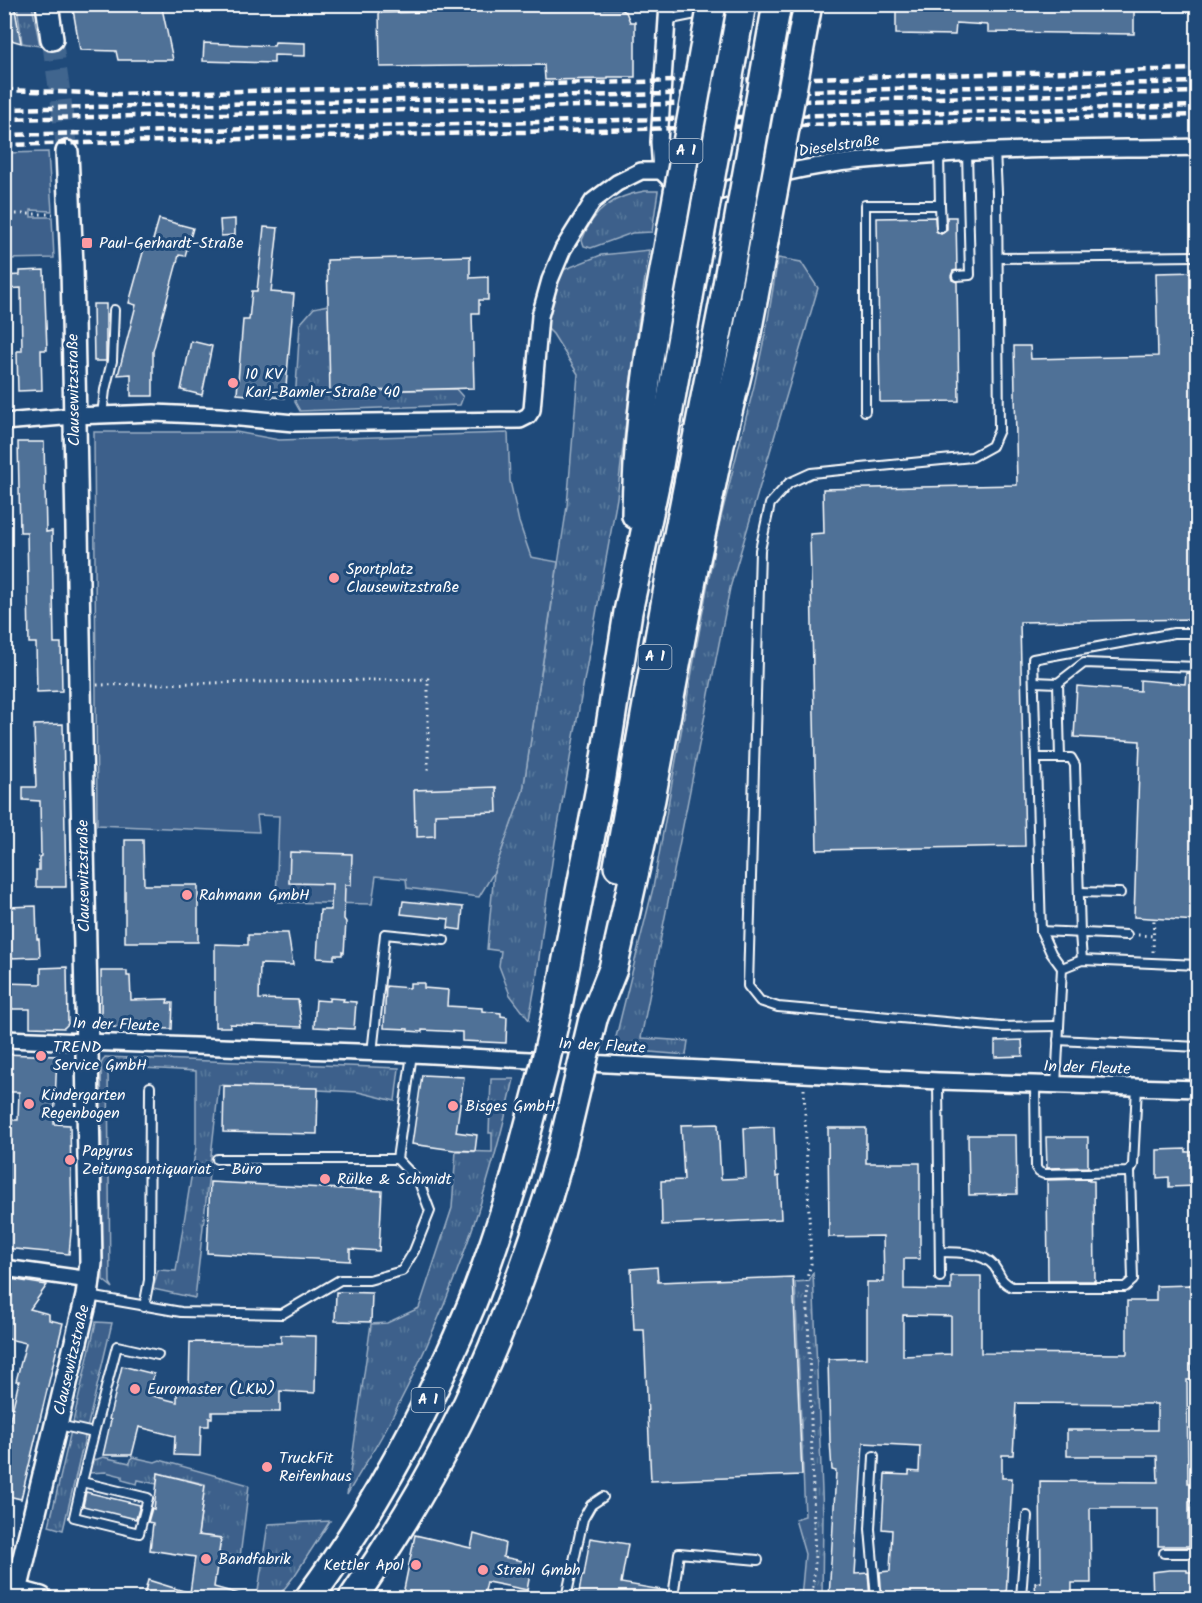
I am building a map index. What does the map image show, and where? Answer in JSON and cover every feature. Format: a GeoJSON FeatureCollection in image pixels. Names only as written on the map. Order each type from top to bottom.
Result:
{"type":"FeatureCollection","features":[{"type":"Feature","properties":{"kind":"highway","name":"A 1"},"geometry":{"type":"LineString","coordinates":[[353,1599],[397,1532],[434,1467],[482,1371],[531,1248],[561,1153],[592,1019],[669,583],[725,296],[777,4]]}},
{"type":"Feature","properties":{"kind":"highway"},"geometry":{"type":"LineString","coordinates":[[592,1019],[613,969],[651,799],[699,543],[720,445],[747,338],[808,4]]}},
{"type":"Feature","properties":{"kind":"highway","name":"A 1"},"geometry":{"type":"LineString","coordinates":[[309,1599],[362,1520],[405,1446],[431,1395],[471,1305],[500,1226],[521,1158],[557,1011],[602,777],[634,579],[658,466],[689,297],[731,6]]}},
{"type":"Feature","properties":{"kind":"highway","name":"A 1"},"geometry":{"type":"LineString","coordinates":[[634,579],[637,462],[659,298],[731,6]]}},
{"type":"Feature","properties":{"kind":"street"},"geometry":{"type":"LineString","coordinates":[[47,4],[52,39]]}},
{"type":"Feature","properties":{"kind":"street"},"geometry":{"type":"LineString","coordinates":[[4,422],[154,413],[294,423],[520,420],[528,416],[532,410],[540,316],[550,280],[563,249],[593,201],[617,183],[641,171],[661,171],[659,142],[667,12]]}},
{"type":"Feature","properties":{"kind":"street","name":"Dieselstraße"},"geometry":{"type":"LineString","coordinates":[[661,171],[671,181],[681,186],[713,193],[791,171],[862,160],[967,152],[1197,147]]}},
{"type":"Feature","properties":{"kind":"street","name":"Clausewitzstraße"},"geometry":{"type":"LineString","coordinates":[[10,1589],[57,1424],[88,1288],[87,1042],[81,686],[72,266],[67,152]]}},
{"type":"Feature","properties":{"kind":"street","name":"In der Fleute"},"geometry":{"type":"LineString","coordinates":[[4,1039],[412,1054],[1056,1086],[1197,1089]]}},
{"type":"Feature","properties":{"kind":"street"},"geometry":{"type":"LineString","coordinates":[[4,1268],[88,1288]]}},
{"type":"Feature","properties":{"kind":"street"},"geometry":{"type":"LineString","coordinates":[[10,1589],[41,1599]]}},
{"type":"Feature","properties":{"kind":"lane"},"geometry":{"type":"LineString","coordinates":[[667,12],[731,6]]}},
{"type":"Feature","properties":{"kind":"lane"},"geometry":{"type":"LineString","coordinates":[[995,151],[999,430],[992,446],[972,458],[811,473],[789,483],[770,504],[760,550],[748,986],[760,1001],[778,1007],[1001,1027],[1059,1026]]}},
{"type":"Feature","properties":{"kind":"lane"},"geometry":{"type":"LineString","coordinates":[[957,276],[970,275],[967,152]]}},
{"type":"Feature","properties":{"kind":"lane"},"geometry":{"type":"LineString","coordinates":[[939,154],[941,228]]}},
{"type":"Feature","properties":{"kind":"lane"},"geometry":{"type":"LineString","coordinates":[[865,411],[865,205],[940,205]]}},
{"type":"Feature","properties":{"kind":"lane"},"geometry":{"type":"LineString","coordinates":[[998,258],[1197,256]]}},
{"type":"Feature","properties":{"kind":"lane"},"geometry":{"type":"LineString","coordinates":[[102,415],[112,361],[114,310]]}},
{"type":"Feature","properties":{"kind":"lane"},"geometry":{"type":"LineString","coordinates":[[1056,1086],[1062,968],[1051,953],[1041,931],[1033,659],[1174,633],[1197,633]]}},
{"type":"Feature","properties":{"kind":"lane"},"geometry":{"type":"LineString","coordinates":[[1084,663],[1085,650]]}},
{"type":"Feature","properties":{"kind":"lane"},"geometry":{"type":"LineString","coordinates":[[1034,682],[1058,683],[1084,663],[1197,667]]}},
{"type":"Feature","properties":{"kind":"lane"},"geometry":{"type":"LineString","coordinates":[[1058,683],[1060,758]]}},
{"type":"Feature","properties":{"kind":"lane"},"geometry":{"type":"LineString","coordinates":[[1036,758],[1071,758],[1075,765],[1082,960]]}},
{"type":"Feature","properties":{"kind":"lane"},"geometry":{"type":"LineString","coordinates":[[1078,892],[1120,893]]}},
{"type":"Feature","properties":{"kind":"lane"},"geometry":{"type":"LineString","coordinates":[[1041,931],[1127,935]]}},
{"type":"Feature","properties":{"kind":"lane"},"geometry":{"type":"LineString","coordinates":[[372,1053],[386,934],[444,940]]}},
{"type":"Feature","properties":{"kind":"lane"},"geometry":{"type":"LineString","coordinates":[[1062,968],[1082,960],[1197,965]]}},
{"type":"Feature","properties":{"kind":"lane"},"geometry":{"type":"LineString","coordinates":[[1058,1040],[1197,1047]]}},
{"type":"Feature","properties":{"kind":"lane"},"geometry":{"type":"LineString","coordinates":[[397,1159],[412,1054]]}},
{"type":"Feature","properties":{"kind":"lane"},"geometry":{"type":"LineString","coordinates":[[938,1081],[940,1277]]}},
{"type":"Feature","properties":{"kind":"lane"},"geometry":{"type":"LineString","coordinates":[[1035,1084],[1036,1168],[1039,1172],[1056,1174],[1127,1173],[1130,1171]]}},
{"type":"Feature","properties":{"kind":"lane"},"geometry":{"type":"LineString","coordinates":[[940,1252],[981,1256],[993,1265],[1003,1282],[1012,1287],[1125,1287],[1133,1280],[1130,1171],[1133,1165],[1137,1087]]}},
{"type":"Feature","properties":{"kind":"lane"},"geometry":{"type":"LineString","coordinates":[[144,1307],[149,1280],[150,1088]]}},
{"type":"Feature","properties":{"kind":"lane"},"geometry":{"type":"LineString","coordinates":[[88,1288],[144,1307],[181,1312],[282,1314],[340,1280],[369,1280],[402,1271],[414,1251],[430,1211],[419,1182],[397,1159],[217,1159]]}},
{"type":"Feature","properties":{"kind":"lane"},"geometry":{"type":"LineString","coordinates":[[82,1482],[148,1498],[139,1533],[74,1517],[82,1482],[94,1433],[117,1346],[158,1355]]}},
{"type":"Feature","properties":{"kind":"lane"},"geometry":{"type":"LineString","coordinates":[[1197,1418],[1197,1483]]}},
{"type":"Feature","properties":{"kind":"lane"},"geometry":{"type":"LineString","coordinates":[[57,1424],[94,1433]]}},
{"type":"Feature","properties":{"kind":"lane"},"geometry":{"type":"LineString","coordinates":[[874,1456],[870,1529],[876,1599]]}},
{"type":"Feature","properties":{"kind":"lane"},"geometry":{"type":"LineString","coordinates":[[566,1599],[583,1519],[591,1505],[603,1497]]}},
{"type":"Feature","properties":{"kind":"lane"},"geometry":{"type":"LineString","coordinates":[[1164,1553],[1197,1553],[1197,1501]]}},
{"type":"Feature","properties":{"kind":"lane"},"geometry":{"type":"LineString","coordinates":[[1021,1599],[1027,1516]]}},
{"type":"Feature","properties":{"kind":"lane"},"geometry":{"type":"LineString","coordinates":[[674,1599],[679,1553],[758,1560]]}},
{"type":"Feature","properties":{"kind":"path"},"geometry":{"type":"LineString","coordinates":[[4,214],[69,214]]}},
{"type":"Feature","properties":{"kind":"path"},"geometry":{"type":"LineString","coordinates":[[81,686],[428,679],[428,773]]}},
{"type":"Feature","properties":{"kind":"path"},"geometry":{"type":"LineString","coordinates":[[1153,963],[1154,918]]}},
{"type":"Feature","properties":{"kind":"path"},"geometry":{"type":"LineString","coordinates":[[1127,935],[1154,936]]}},
{"type":"Feature","properties":{"kind":"path"},"geometry":{"type":"LineString","coordinates":[[804,1075],[811,1264],[807,1278],[814,1563],[812,1599]]}},
{"type":"Feature","properties":{"kind":"green space"},"geometry":{"type":"Polygon","coordinates":[[[17,5],[32,5],[40,46],[22,43],[17,5]]]}},
{"type":"Feature","properties":{"kind":"green space"},"geometry":{"type":"Polygon","coordinates":[[[48,152],[52,211],[31,210],[31,217],[52,217],[54,258],[5,259],[5,153],[48,152]]]}},
{"type":"Feature","properties":{"kind":"green space"},"geometry":{"type":"Polygon","coordinates":[[[645,191],[658,191],[652,232],[632,233],[591,248],[584,246],[582,240],[599,212],[624,196],[645,191]]]}},
{"type":"Feature","properties":{"kind":"green space"},"geometry":{"type":"Polygon","coordinates":[[[649,250],[617,498],[555,842],[529,1020],[510,995],[499,966],[501,951],[487,949],[494,872],[523,790],[567,506],[578,374],[553,334],[546,327],[552,300],[563,270],[601,255],[649,250]]]}},
{"type":"Feature","properties":{"kind":"green space"},"geometry":{"type":"Polygon","coordinates":[[[778,258],[801,262],[818,288],[730,588],[641,1038],[688,1041],[686,1055],[613,1049],[653,888],[717,533],[754,386],[778,258]]]}},
{"type":"Feature","properties":{"kind":"green space"},"geometry":{"type":"Polygon","coordinates":[[[328,305],[331,392],[456,389],[463,397],[460,405],[300,411],[295,402],[300,324],[314,308],[328,305]]]}},
{"type":"Feature","properties":{"kind":"green space"},"geometry":{"type":"Polygon","coordinates":[[[94,432],[236,432],[279,440],[508,433],[510,481],[519,522],[531,557],[558,562],[523,791],[494,872],[479,897],[407,888],[406,879],[376,876],[372,904],[276,902],[279,816],[257,815],[259,832],[97,825],[94,432]]]}},
{"type":"Feature","properties":{"kind":"green space"},"geometry":{"type":"Polygon","coordinates":[[[105,1057],[399,1068],[395,1101],[358,1092],[219,1085],[195,1298],[153,1289],[158,1270],[176,1271],[196,1147],[196,1071],[108,1066],[110,1283],[113,1288],[103,1280],[101,1064],[105,1057]]]}},
{"type":"Feature","properties":{"kind":"green space"},"geometry":{"type":"Polygon","coordinates":[[[491,1079],[514,1079],[491,1168],[463,1256],[409,1384],[347,1495],[371,1324],[387,1323],[419,1308],[452,1208],[456,1151],[492,1152],[492,1133],[489,1133],[491,1079]]]}},
{"type":"Feature","properties":{"kind":"green space"},"geometry":{"type":"Polygon","coordinates":[[[813,1272],[823,1516],[822,1598],[801,1598],[805,1554],[795,1519],[805,1516],[795,1282],[809,1281],[813,1272]]]}},
{"type":"Feature","properties":{"kind":"green space"},"geometry":{"type":"Polygon","coordinates":[[[96,1322],[112,1323],[63,1530],[49,1526],[96,1322]]]}},
{"type":"Feature","properties":{"kind":"green space"},"geometry":{"type":"Polygon","coordinates":[[[103,1457],[130,1463],[132,1457],[155,1462],[160,1460],[249,1485],[240,1557],[219,1553],[221,1538],[198,1535],[205,1484],[158,1473],[157,1484],[138,1480],[137,1484],[122,1480],[122,1476],[106,1472],[89,1473],[92,1461],[103,1457]]]}},
{"type":"Feature","properties":{"kind":"green space"},"geometry":{"type":"Polygon","coordinates":[[[330,1521],[277,1598],[257,1598],[268,1524],[330,1521]]]}},
{"type":"Feature","properties":{"kind":"building"},"geometry":{"type":"Polygon","coordinates":[[[4,4],[14,4],[21,43],[4,38],[4,4]]]}},
{"type":"Feature","properties":{"kind":"building"},"geometry":{"type":"Polygon","coordinates":[[[72,4],[151,4],[162,8],[173,60],[118,60],[116,51],[80,50],[72,4]]]}},
{"type":"Feature","properties":{"kind":"building"},"geometry":{"type":"Polygon","coordinates":[[[896,4],[1134,4],[1134,34],[988,32],[988,25],[956,23],[955,35],[896,34],[896,4]]]}},
{"type":"Feature","properties":{"kind":"building"},"geometry":{"type":"Polygon","coordinates":[[[619,8],[626,12],[630,22],[635,22],[635,77],[545,80],[544,65],[380,67],[379,13],[619,8]]]}},
{"type":"Feature","properties":{"kind":"building"},"geometry":{"type":"Polygon","coordinates":[[[275,42],[305,43],[305,56],[274,55],[274,63],[203,61],[204,43],[274,46],[275,42]]]}},
{"type":"Feature","properties":{"kind":"building"},"geometry":{"type":"Polygon","coordinates":[[[935,217],[936,231],[941,234],[947,230],[947,217],[956,217],[957,270],[953,271],[951,276],[952,280],[957,282],[959,401],[880,402],[877,218],[935,217]]]}},
{"type":"Feature","properties":{"kind":"building"},"geometry":{"type":"Polygon","coordinates":[[[159,219],[193,228],[185,256],[179,255],[153,351],[153,396],[131,396],[131,374],[118,375],[136,305],[129,303],[145,245],[151,247],[159,219]]]}},
{"type":"Feature","properties":{"kind":"building"},"geometry":{"type":"Polygon","coordinates":[[[235,219],[235,235],[221,236],[220,220],[235,219]]]}},
{"type":"Feature","properties":{"kind":"building"},"geometry":{"type":"Polygon","coordinates":[[[264,227],[278,228],[271,292],[294,294],[285,398],[237,394],[243,320],[249,320],[252,291],[257,291],[264,227]]]}},
{"type":"Feature","properties":{"kind":"building"},"geometry":{"type":"Polygon","coordinates":[[[470,256],[470,278],[488,277],[488,300],[479,300],[479,313],[472,313],[474,388],[330,392],[327,260],[470,256]]]}},
{"type":"Feature","properties":{"kind":"building"},"geometry":{"type":"Polygon","coordinates":[[[44,270],[47,350],[41,350],[42,390],[18,391],[17,351],[22,351],[21,288],[4,289],[4,276],[20,275],[20,271],[44,270]]]}},
{"type":"Feature","properties":{"kind":"building"},"geometry":{"type":"Polygon","coordinates":[[[1197,272],[1197,619],[1020,622],[1025,846],[817,850],[810,534],[824,533],[823,489],[1017,485],[1014,346],[1030,346],[1031,359],[1158,356],[1156,273],[1197,272]]]}},
{"type":"Feature","properties":{"kind":"building"},"geometry":{"type":"Polygon","coordinates":[[[93,304],[106,304],[106,361],[94,361],[93,304]]]}},
{"type":"Feature","properties":{"kind":"building"},"geometry":{"type":"Polygon","coordinates":[[[191,341],[212,346],[202,395],[181,390],[191,341]]]}},
{"type":"Feature","properties":{"kind":"building"},"geometry":{"type":"Polygon","coordinates":[[[18,442],[44,442],[46,532],[52,531],[54,643],[61,643],[62,691],[37,692],[36,643],[29,643],[27,532],[20,532],[18,442]]]}},
{"type":"Feature","properties":{"kind":"building"},"geometry":{"type":"Polygon","coordinates":[[[1186,673],[1197,674],[1197,921],[1134,917],[1140,741],[1074,737],[1077,686],[1140,691],[1140,680],[1185,684],[1186,673]]]}},
{"type":"Feature","properties":{"kind":"building"},"geometry":{"type":"Polygon","coordinates":[[[63,724],[66,887],[36,887],[36,870],[39,870],[39,857],[41,856],[40,801],[23,800],[23,787],[36,787],[34,725],[63,724]]]}},
{"type":"Feature","properties":{"kind":"building"},"geometry":{"type":"Polygon","coordinates":[[[496,787],[497,812],[435,814],[435,836],[417,837],[414,790],[496,787]]]}},
{"type":"Feature","properties":{"kind":"building"},"geometry":{"type":"Polygon","coordinates":[[[125,840],[143,840],[144,885],[198,885],[198,942],[125,942],[125,840]]]}},
{"type":"Feature","properties":{"kind":"building"},"geometry":{"type":"Polygon","coordinates":[[[290,852],[352,854],[351,885],[345,885],[344,953],[334,955],[334,959],[317,958],[320,910],[331,910],[332,884],[289,883],[290,852]]]}},
{"type":"Feature","properties":{"kind":"building"},"geometry":{"type":"Polygon","coordinates":[[[403,901],[463,907],[461,930],[448,928],[449,919],[401,914],[403,901]]]}},
{"type":"Feature","properties":{"kind":"building"},"geometry":{"type":"Polygon","coordinates":[[[36,906],[40,957],[9,958],[8,907],[36,906]]]}},
{"type":"Feature","properties":{"kind":"building"},"geometry":{"type":"Polygon","coordinates":[[[288,933],[293,965],[260,964],[259,999],[298,1000],[302,1027],[230,1024],[230,1027],[215,1027],[215,944],[248,945],[248,935],[288,933]]]}},
{"type":"Feature","properties":{"kind":"building"},"geometry":{"type":"Polygon","coordinates":[[[67,967],[68,1024],[64,1028],[30,1027],[30,1009],[4,1007],[4,983],[41,984],[41,968],[67,967]]]}},
{"type":"Feature","properties":{"kind":"building"},"geometry":{"type":"Polygon","coordinates":[[[101,971],[127,971],[127,976],[130,976],[131,1000],[168,999],[167,1003],[173,1003],[172,1029],[106,1027],[101,1023],[101,971]]]}},
{"type":"Feature","properties":{"kind":"building"},"geometry":{"type":"Polygon","coordinates":[[[410,983],[424,983],[424,988],[448,990],[447,1006],[482,1008],[482,1011],[501,1013],[501,1016],[507,1017],[506,1043],[462,1041],[462,1032],[422,1030],[422,1032],[384,1028],[386,986],[410,988],[410,983]]]}},
{"type":"Feature","properties":{"kind":"building"},"geometry":{"type":"Polygon","coordinates":[[[329,998],[356,1002],[354,1029],[314,1027],[316,1000],[329,1001],[329,998]]]}},
{"type":"Feature","properties":{"kind":"building"},"geometry":{"type":"Polygon","coordinates":[[[1022,1040],[1023,1056],[995,1057],[995,1041],[1022,1040]]]}},
{"type":"Feature","properties":{"kind":"building"},"geometry":{"type":"Polygon","coordinates":[[[4,1054],[57,1056],[54,1124],[70,1125],[72,1222],[69,1254],[4,1248],[4,1120],[18,1120],[19,1092],[4,1092],[4,1054]]]}},
{"type":"Feature","properties":{"kind":"building","name":"Bisges GmbH"},"geometry":{"type":"Polygon","coordinates":[[[422,1075],[464,1077],[456,1132],[477,1135],[475,1151],[412,1144],[422,1075]]]}},
{"type":"Feature","properties":{"kind":"building"},"geometry":{"type":"Polygon","coordinates":[[[224,1086],[318,1088],[317,1134],[223,1132],[224,1086]]]}},
{"type":"Feature","properties":{"kind":"building"},"geometry":{"type":"Polygon","coordinates":[[[718,1124],[721,1179],[746,1178],[744,1128],[774,1127],[781,1219],[662,1225],[661,1181],[684,1180],[681,1125],[718,1124]]]}},
{"type":"Feature","properties":{"kind":"building"},"geometry":{"type":"Polygon","coordinates":[[[828,1128],[866,1128],[866,1163],[920,1163],[920,1259],[904,1259],[904,1289],[951,1290],[951,1276],[981,1276],[981,1353],[1127,1354],[1127,1301],[1156,1301],[1156,1286],[1191,1285],[1192,1380],[1187,1380],[1188,1483],[1197,1489],[1197,1495],[1189,1501],[1189,1546],[1158,1546],[1158,1508],[1090,1508],[1091,1583],[1072,1583],[1072,1596],[1036,1596],[1035,1583],[1041,1582],[1040,1481],[1158,1482],[1157,1456],[1067,1456],[1067,1430],[1157,1430],[1157,1404],[1016,1403],[1013,1455],[1002,1455],[1002,1478],[1012,1478],[1006,1599],[882,1599],[880,1572],[890,1571],[892,1530],[882,1529],[885,1474],[909,1475],[909,1471],[919,1472],[920,1446],[863,1443],[855,1574],[868,1573],[870,1599],[829,1599],[836,1471],[832,1470],[828,1359],[867,1358],[867,1282],[884,1282],[883,1236],[829,1237],[828,1128]],[[903,1315],[903,1356],[951,1354],[951,1316],[903,1315]]]}},
{"type":"Feature","properties":{"kind":"building"},"geometry":{"type":"Polygon","coordinates":[[[968,1135],[1016,1135],[1017,1194],[969,1195],[968,1135]]]}},
{"type":"Feature","properties":{"kind":"building"},"geometry":{"type":"Polygon","coordinates":[[[1046,1137],[1088,1137],[1088,1167],[1047,1168],[1046,1137]]]}},
{"type":"Feature","properties":{"kind":"building"},"geometry":{"type":"Polygon","coordinates":[[[1186,1149],[1186,1152],[1196,1152],[1196,1186],[1169,1187],[1169,1177],[1157,1178],[1157,1150],[1186,1149]]]}},
{"type":"Feature","properties":{"kind":"building"},"geometry":{"type":"Polygon","coordinates":[[[1089,1179],[1089,1181],[1094,1181],[1095,1281],[1048,1281],[1047,1180],[1089,1179]]]}},
{"type":"Feature","properties":{"kind":"building"},"geometry":{"type":"Polygon","coordinates":[[[210,1182],[382,1191],[379,1251],[350,1249],[350,1261],[207,1253],[210,1182]]]}},
{"type":"Feature","properties":{"kind":"building"},"geometry":{"type":"Polygon","coordinates":[[[657,1267],[658,1282],[793,1277],[802,1475],[651,1481],[644,1330],[634,1330],[631,1269],[657,1267]]]}},
{"type":"Feature","properties":{"kind":"building"},"geometry":{"type":"Polygon","coordinates":[[[4,1278],[47,1285],[30,1309],[49,1314],[49,1320],[63,1323],[21,1499],[4,1495],[4,1445],[26,1343],[4,1338],[4,1278]]]}},
{"type":"Feature","properties":{"kind":"building"},"geometry":{"type":"Polygon","coordinates":[[[336,1292],[372,1293],[371,1322],[335,1321],[336,1292]]]}},
{"type":"Feature","properties":{"kind":"building"},"geometry":{"type":"Polygon","coordinates":[[[281,1335],[316,1336],[315,1393],[280,1391],[280,1412],[212,1412],[209,1426],[201,1426],[200,1456],[174,1455],[175,1436],[139,1427],[132,1455],[103,1455],[122,1366],[154,1374],[149,1395],[177,1402],[177,1391],[189,1390],[190,1342],[281,1343],[281,1335]]]}},
{"type":"Feature","properties":{"kind":"building"},"geometry":{"type":"Polygon","coordinates":[[[158,1473],[205,1485],[198,1535],[221,1538],[214,1587],[243,1595],[243,1599],[143,1599],[148,1580],[190,1593],[195,1557],[150,1550],[153,1523],[148,1522],[152,1508],[154,1509],[158,1473]]]}},
{"type":"Feature","properties":{"kind":"building"},"geometry":{"type":"Polygon","coordinates":[[[86,1492],[140,1505],[136,1519],[83,1506],[86,1492]]]}},
{"type":"Feature","properties":{"kind":"building"},"geometry":{"type":"Polygon","coordinates":[[[474,1534],[505,1543],[503,1557],[532,1563],[527,1590],[487,1582],[483,1599],[402,1599],[415,1535],[471,1548],[474,1534]]]}},
{"type":"Feature","properties":{"kind":"building"},"geometry":{"type":"Polygon","coordinates":[[[590,1538],[628,1544],[621,1583],[668,1591],[667,1599],[578,1599],[590,1538]]]}},
{"type":"Feature","properties":{"kind":"building"},"geometry":{"type":"Polygon","coordinates":[[[1169,1570],[1197,1572],[1197,1599],[1153,1599],[1152,1572],[1169,1570]]]}},
{"type":"Feature","properties":{"kind":"tunnel"},"geometry":{"type":"LineString","coordinates":[[52,39],[67,152]]}},
{"type":"Feature","properties":{"kind":"railway"},"geometry":{"type":"LineString","coordinates":[[4,90],[118,94],[1198,69]]}},
{"type":"Feature","properties":{"kind":"railway"},"geometry":{"type":"LineString","coordinates":[[4,109],[1198,82]]}},
{"type":"Feature","properties":{"kind":"railway"},"geometry":{"type":"LineString","coordinates":[[4,119],[1198,92]]}},
{"type":"Feature","properties":{"kind":"railway"},"geometry":{"type":"LineString","coordinates":[[4,135],[1198,106]]}},
{"type":"Feature","properties":{"kind":"railway"},"geometry":{"type":"LineString","coordinates":[[4,145],[1198,115]]}},
{"type":"Feature","properties":{"kind":"place","name":"Paul-Gerhardt-Straße"},"geometry":{"type":"Point","coordinates":[87,243]}},
{"type":"Feature","properties":{"kind":"place","name":"10 KV Karl-Bamler-Straße 40"},"geometry":{"type":"Point","coordinates":[233,383]}},
{"type":"Feature","properties":{"kind":"place","name":"Sportplatz Clausewitzstraße"},"geometry":{"type":"Point","coordinates":[334,578]}},
{"type":"Feature","properties":{"kind":"place","name":"Rahmann GmbH"},"geometry":{"type":"Point","coordinates":[187,895]}},
{"type":"Feature","properties":{"kind":"place","name":"TREND Service GmbH"},"geometry":{"type":"Point","coordinates":[41,1056]}},
{"type":"Feature","properties":{"kind":"place","name":"Kindergarten Regenbogen"},"geometry":{"type":"Point","coordinates":[29,1104]}},
{"type":"Feature","properties":{"kind":"place","name":"Bisges GmbH"},"geometry":{"type":"Point","coordinates":[453,1106]}},
{"type":"Feature","properties":{"kind":"place","name":"Papyrus Zeitungsantiquariat - Büro"},"geometry":{"type":"Point","coordinates":[70,1160]}},
{"type":"Feature","properties":{"kind":"place","name":"Rülke & Schmidt"},"geometry":{"type":"Point","coordinates":[325,1179]}},
{"type":"Feature","properties":{"kind":"place","name":"Euromaster (LKW)"},"geometry":{"type":"Point","coordinates":[135,1389]}},
{"type":"Feature","properties":{"kind":"place","name":"TruckFit Reifenhaus"},"geometry":{"type":"Point","coordinates":[267,1467]}},
{"type":"Feature","properties":{"kind":"place","name":"Bandfabrik"},"geometry":{"type":"Point","coordinates":[206,1559]}},
{"type":"Feature","properties":{"kind":"place","name":"Kettler Apol"},"geometry":{"type":"Point","coordinates":[416,1565]}},
{"type":"Feature","properties":{"kind":"place","name":"Strehl Gmbh"},"geometry":{"type":"Point","coordinates":[483,1570]}}]}
